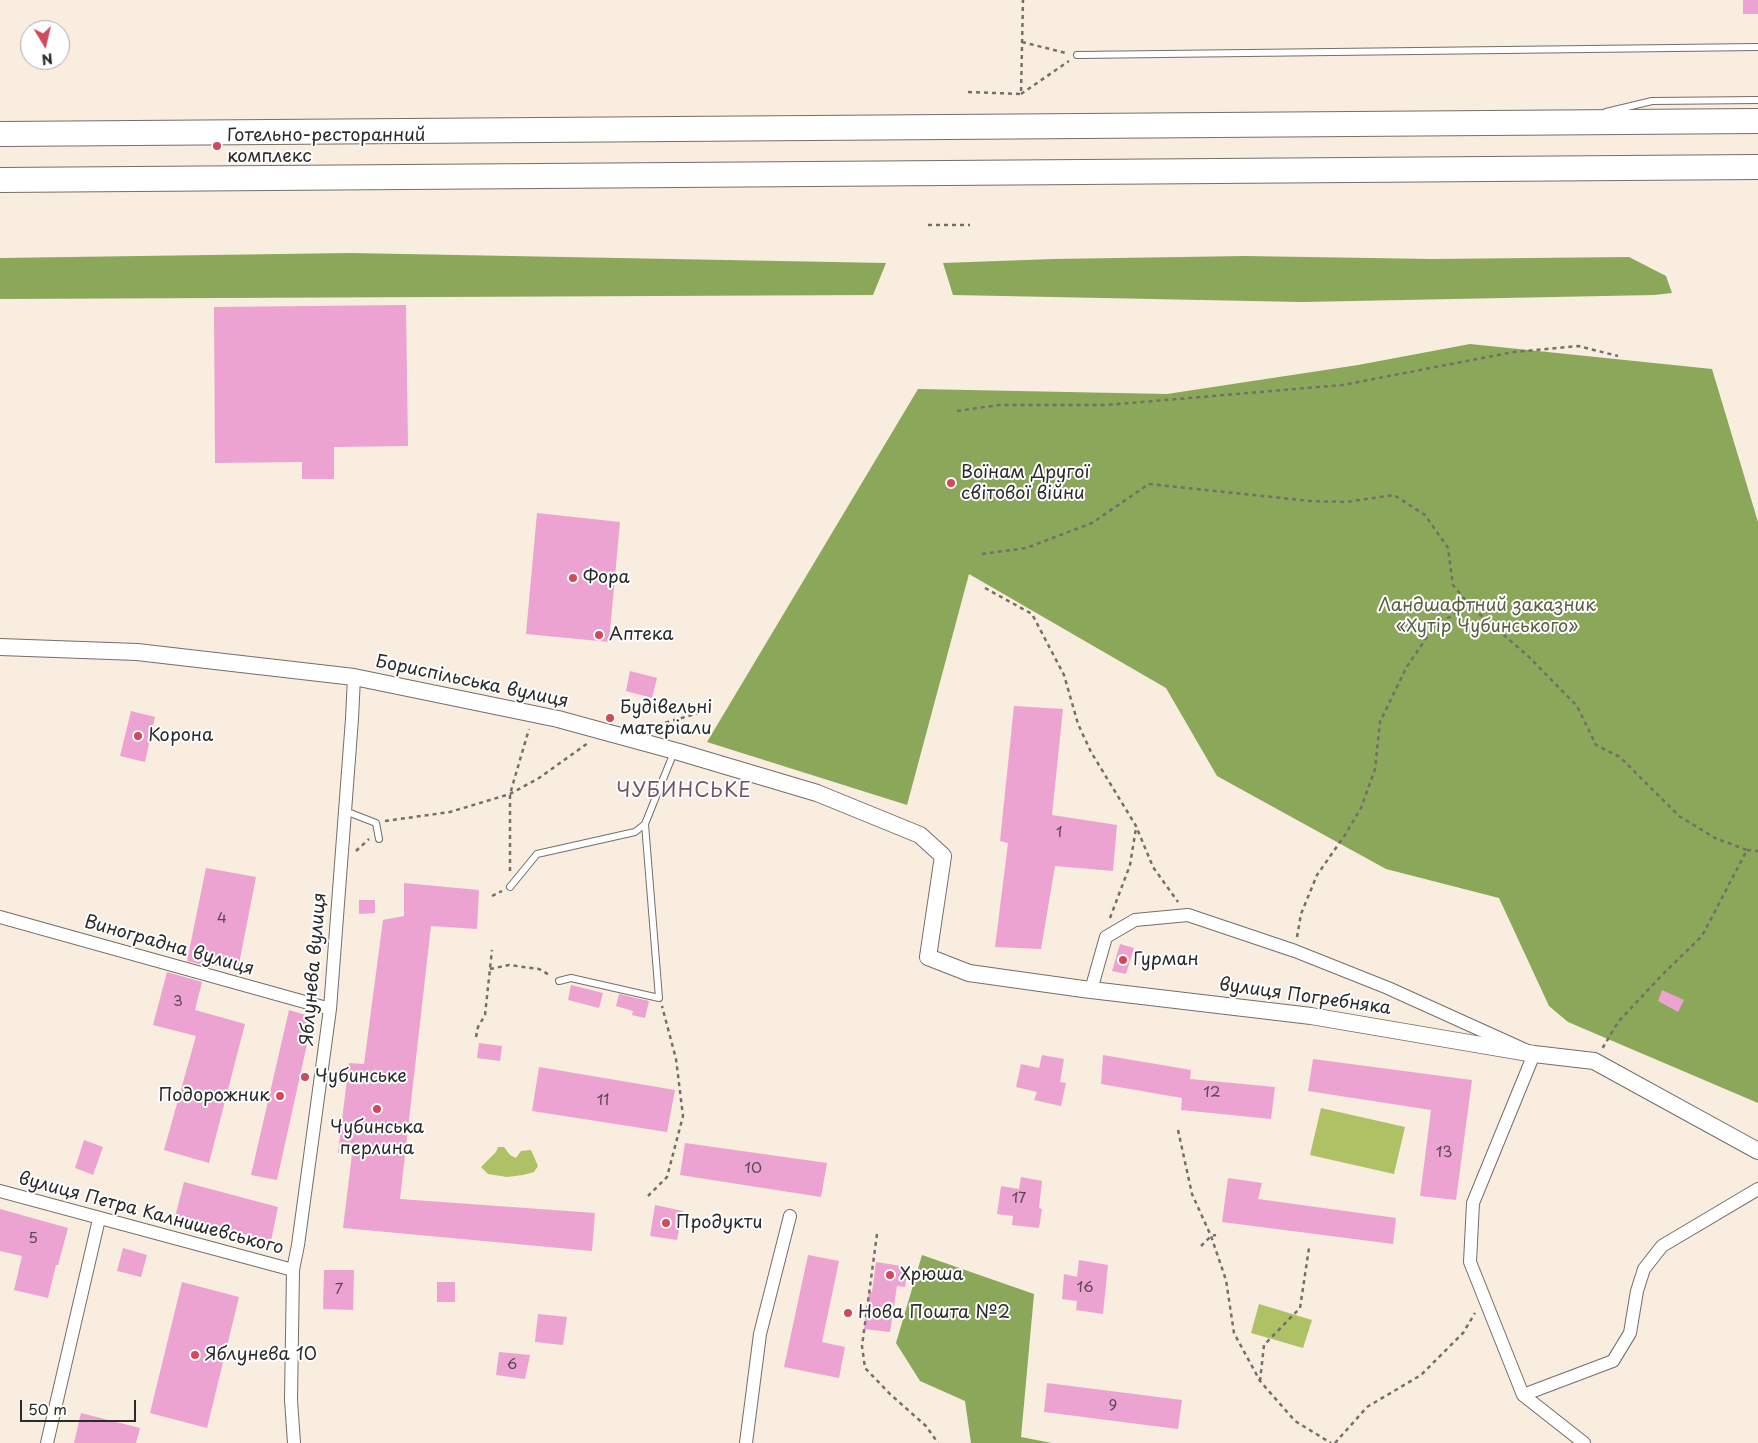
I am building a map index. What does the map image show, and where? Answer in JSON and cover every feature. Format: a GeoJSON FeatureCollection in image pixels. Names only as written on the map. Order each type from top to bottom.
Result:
{"type":"FeatureCollection","features":[{"type":"Feature","properties":{"kind":"highway"},"geometry":{"type":"LineString","coordinates":[[0,134],[1758,121]]}},
{"type":"Feature","properties":{"kind":"highway"},"geometry":{"type":"LineString","coordinates":[[0,180],[1758,167]]}},
{"type":"Feature","properties":{"kind":"street","name":"Бориспільська вулиця"},"geometry":{"type":"LineString","coordinates":[[0,647],[137,652],[354,677],[533,714],[674,751],[817,793],[920,835]]}},
{"type":"Feature","properties":{"kind":"street","name":"Яблунева вулиця"},"geometry":{"type":"LineString","coordinates":[[294,1443],[291,1400],[293,1270],[330,1009],[354,677]]}},
{"type":"Feature","properties":{"kind":"street","name":"вулиця Погребняка"},"geometry":{"type":"LineString","coordinates":[[920,835],[943,856],[928,957],[969,973],[1091,990],[1311,1016],[1534,1054],[1594,1061],[1758,1152]]}},
{"type":"Feature","properties":{"kind":"street"},"geometry":{"type":"LineString","coordinates":[[1091,990],[1106,937],[1135,920],[1188,915],[1295,951],[1388,988],[1534,1054],[1473,1203],[1470,1262],[1483,1299],[1524,1395],[1584,1443]]}},
{"type":"Feature","properties":{"kind":"street","name":"Виноградна вулиця"},"geometry":{"type":"LineString","coordinates":[[0,917],[330,1009]]}},
{"type":"Feature","properties":{"kind":"street"},"geometry":{"type":"LineString","coordinates":[[1524,1395],[1613,1361],[1630,1333],[1637,1291],[1644,1269],[1662,1246],[1758,1189]]}},
{"type":"Feature","properties":{"kind":"street","name":"вулиця Петра Калнишевського"},"geometry":{"type":"LineString","coordinates":[[0,1191],[293,1270]]}},
{"type":"Feature","properties":{"kind":"street"},"geometry":{"type":"LineString","coordinates":[[746,1443],[760,1334],[790,1216]]}},
{"type":"Feature","properties":{"kind":"street"},"geometry":{"type":"LineString","coordinates":[[47,1443],[99,1219]]}},
{"type":"Feature","properties":{"kind":"lane"},"geometry":{"type":"LineString","coordinates":[[1077,55],[1758,47]]}},
{"type":"Feature","properties":{"kind":"lane"},"geometry":{"type":"LineString","coordinates":[[1590,122],[1606,112],[1652,101],[1758,100]]}},
{"type":"Feature","properties":{"kind":"lane"},"geometry":{"type":"LineString","coordinates":[[559,982],[571,978],[659,998],[645,824],[674,751]]}},
{"type":"Feature","properties":{"kind":"lane"},"geometry":{"type":"LineString","coordinates":[[345,811],[376,823],[379,839]]}},
{"type":"Feature","properties":{"kind":"lane"},"geometry":{"type":"LineString","coordinates":[[510,887],[537,854],[635,832],[645,824]]}},
{"type":"Feature","properties":{"kind":"path"},"geometry":{"type":"LineString","coordinates":[[1021,94],[1023,0]]}},
{"type":"Feature","properties":{"kind":"path"},"geometry":{"type":"LineString","coordinates":[[1022,42],[1077,55]]}},
{"type":"Feature","properties":{"kind":"path"},"geometry":{"type":"LineString","coordinates":[[968,92],[1021,94],[1077,55]]}},
{"type":"Feature","properties":{"kind":"path"},"geometry":{"type":"LineString","coordinates":[[928,225],[970,224]]}},
{"type":"Feature","properties":{"kind":"path"},"geometry":{"type":"LineString","coordinates":[[957,411],[999,405],[1107,405],[1342,385],[1514,352],[1578,346],[1618,356]]}},
{"type":"Feature","properties":{"kind":"path"},"geometry":{"type":"LineString","coordinates":[[982,554],[1026,548],[1092,523],[1149,484],[1310,501],[1346,502],[1394,495],[1425,515],[1448,548],[1454,585],[1470,606],[1528,656],[1577,706],[1596,744],[1620,757],[1679,816],[1715,838],[1747,850],[1758,851]]}},
{"type":"Feature","properties":{"kind":"path"},"geometry":{"type":"LineString","coordinates":[[985,588],[1032,614],[1064,675],[1078,724],[1091,752],[1136,826],[1152,867],[1188,915]]}},
{"type":"Feature","properties":{"kind":"path"},"geometry":{"type":"LineString","coordinates":[[1295,951],[1301,914],[1318,875],[1361,808],[1375,769],[1380,722],[1406,668],[1435,625],[1470,606]]}},
{"type":"Feature","properties":{"kind":"path"},"geometry":{"type":"LineString","coordinates":[[376,823],[450,812],[510,794],[611,734],[706,711]]}},
{"type":"Feature","properties":{"kind":"path"},"geometry":{"type":"LineString","coordinates":[[510,887],[510,794],[533,714]]}},
{"type":"Feature","properties":{"kind":"path"},"geometry":{"type":"LineString","coordinates":[[1107,927],[1130,865],[1136,826]]}},
{"type":"Feature","properties":{"kind":"path"},"geometry":{"type":"LineString","coordinates":[[349,857],[378,831]]}},
{"type":"Feature","properties":{"kind":"path"},"geometry":{"type":"LineString","coordinates":[[1594,1061],[1618,1022],[1702,936],[1747,850]]}},
{"type":"Feature","properties":{"kind":"path"},"geometry":{"type":"LineString","coordinates":[[476,1037],[478,1027],[485,1015],[492,950]]}},
{"type":"Feature","properties":{"kind":"path"},"geometry":{"type":"LineString","coordinates":[[490,969],[509,964],[539,969],[559,982]]}},
{"type":"Feature","properties":{"kind":"path"},"geometry":{"type":"LineString","coordinates":[[648,1196],[667,1177],[683,1116],[676,1059],[659,998]]}},
{"type":"Feature","properties":{"kind":"path"},"geometry":{"type":"LineString","coordinates":[[1178,1130],[1192,1194],[1211,1236],[1226,1280],[1234,1333],[1260,1381],[1295,1421],[1331,1443]]}},
{"type":"Feature","properties":{"kind":"path"},"geometry":{"type":"LineString","coordinates":[[877,1234],[862,1346],[865,1368],[890,1394],[926,1426],[938,1443]]}},
{"type":"Feature","properties":{"kind":"path"},"geometry":{"type":"LineString","coordinates":[[1201,1246],[1211,1236],[1216,1235]]}},
{"type":"Feature","properties":{"kind":"path"},"geometry":{"type":"LineString","coordinates":[[1260,1381],[1264,1345],[1300,1308],[1308,1248]]}},
{"type":"Feature","properties":{"kind":"path"},"geometry":{"type":"LineString","coordinates":[[1335,1443],[1367,1407],[1421,1374],[1463,1333],[1483,1299]]}},
{"type":"Feature","properties":{"kind":"green space"},"geometry":{"type":"Polygon","coordinates":[[[350,253],[886,263],[873,295],[0,299],[0,258],[350,253]]]}},
{"type":"Feature","properties":{"kind":"green space"},"geometry":{"type":"Polygon","coordinates":[[[1245,256],[1432,259],[1629,257],[1666,276],[1672,293],[1654,295],[1302,302],[953,295],[943,263],[1245,256]]]}},
{"type":"Feature","properties":{"kind":"green space","name":"Ландшафтний заказник «Хутір Чубинського»"},"geometry":{"type":"Polygon","coordinates":[[[1470,344],[1712,369],[1758,522],[1758,1103],[1568,1022],[1549,1006],[1499,898],[1386,869],[1217,776],[1166,688],[969,574],[907,805],[707,742],[918,389],[1167,394],[1358,365],[1470,344]]]}},
{"type":"Feature","properties":{"kind":"green space"},"geometry":{"type":"Polygon","coordinates":[[[1321,1108],[1405,1127],[1394,1174],[1310,1155],[1321,1108]]]}},
{"type":"Feature","properties":{"kind":"green space"},"geometry":{"type":"Polygon","coordinates":[[[498,1147],[504,1147],[510,1155],[516,1158],[521,1151],[531,1150],[538,1166],[534,1172],[523,1175],[507,1177],[488,1174],[481,1167],[496,1152],[498,1147]]]}},
{"type":"Feature","properties":{"kind":"green space"},"geometry":{"type":"Polygon","coordinates":[[[922,1255],[1034,1294],[1021,1437],[1052,1443],[971,1443],[965,1401],[920,1381],[896,1343],[922,1255]]]}},
{"type":"Feature","properties":{"kind":"green space"},"geometry":{"type":"Polygon","coordinates":[[[1259,1304],[1312,1320],[1303,1348],[1251,1333],[1259,1304]]]}},
{"type":"Feature","properties":{"kind":"building"},"geometry":{"type":"Polygon","coordinates":[[[1743,0],[1758,0],[1758,14],[1743,14],[1743,0]]]}},
{"type":"Feature","properties":{"kind":"building"},"geometry":{"type":"Polygon","coordinates":[[[406,305],[408,446],[334,447],[334,479],[302,479],[302,462],[215,463],[214,307],[406,305]]]}},
{"type":"Feature","properties":{"kind":"building","name":"Фора"},"geometry":{"type":"Polygon","coordinates":[[[537,513],[620,522],[609,642],[526,634],[537,513]]]}},
{"type":"Feature","properties":{"kind":"building"},"geometry":{"type":"Polygon","coordinates":[[[630,671],[657,678],[652,698],[626,691],[630,671]]]}},
{"type":"Feature","properties":{"kind":"building"},"geometry":{"type":"Polygon","coordinates":[[[1014,706],[1063,709],[1052,815],[1117,825],[1113,871],[1055,866],[1041,949],[995,947],[1008,843],[1000,841],[1014,706]]]}},
{"type":"Feature","properties":{"kind":"building","name":"Корона"},"geometry":{"type":"Polygon","coordinates":[[[131,711],[155,717],[145,762],[120,756],[131,711]]]}},
{"type":"Feature","properties":{"kind":"building"},"geometry":{"type":"Polygon","coordinates":[[[206,868],[256,877],[238,969],[207,964],[207,966],[187,961],[206,868]]]}},
{"type":"Feature","properties":{"kind":"building","name":"Чубинська перлина"},"geometry":{"type":"Polygon","coordinates":[[[404,883],[479,890],[477,929],[431,926],[400,1199],[595,1213],[592,1251],[343,1228],[352,1154],[338,1153],[349,1063],[364,1064],[383,920],[404,916],[404,883]]]}},
{"type":"Feature","properties":{"kind":"building"},"geometry":{"type":"Polygon","coordinates":[[[359,900],[375,900],[375,913],[359,914],[359,900]]]}},
{"type":"Feature","properties":{"kind":"building","name":"Гурман"},"geometry":{"type":"Polygon","coordinates":[[[1120,944],[1134,948],[1126,974],[1112,971],[1120,944]]]}},
{"type":"Feature","properties":{"kind":"building"},"geometry":{"type":"Polygon","coordinates":[[[167,972],[202,982],[195,1010],[245,1024],[209,1163],[164,1150],[196,1036],[153,1025],[167,972]]]}},
{"type":"Feature","properties":{"kind":"building"},"geometry":{"type":"Polygon","coordinates":[[[571,985],[603,993],[599,1008],[568,1000],[571,985]]]}},
{"type":"Feature","properties":{"kind":"building"},"geometry":{"type":"Polygon","coordinates":[[[1662,990],[1684,1000],[1678,1012],[1658,1001],[1662,990]]]}},
{"type":"Feature","properties":{"kind":"building"},"geometry":{"type":"Polygon","coordinates":[[[619,994],[649,1001],[645,1018],[632,1015],[633,1011],[616,1006],[619,994]]]}},
{"type":"Feature","properties":{"kind":"building"},"geometry":{"type":"Polygon","coordinates":[[[289,1010],[313,1017],[277,1180],[251,1175],[289,1010]]]}},
{"type":"Feature","properties":{"kind":"building"},"geometry":{"type":"Polygon","coordinates":[[[479,1043],[502,1046],[500,1061],[477,1058],[479,1043]]]}},
{"type":"Feature","properties":{"kind":"building"},"geometry":{"type":"Polygon","coordinates":[[[1042,1055],[1064,1059],[1060,1082],[1066,1083],[1061,1106],[1034,1100],[1037,1092],[1016,1087],[1021,1064],[1039,1068],[1042,1055]]]}},
{"type":"Feature","properties":{"kind":"building"},"geometry":{"type":"Polygon","coordinates":[[[1103,1055],[1191,1070],[1190,1079],[1275,1087],[1271,1119],[1181,1110],[1182,1098],[1101,1084],[1103,1055]]]}},
{"type":"Feature","properties":{"kind":"building"},"geometry":{"type":"Polygon","coordinates":[[[1313,1059],[1472,1080],[1456,1200],[1420,1196],[1431,1110],[1308,1091],[1313,1059]]]}},
{"type":"Feature","properties":{"kind":"building"},"geometry":{"type":"Polygon","coordinates":[[[539,1067],[675,1090],[667,1132],[532,1111],[539,1067]]]}},
{"type":"Feature","properties":{"kind":"building"},"geometry":{"type":"Polygon","coordinates":[[[84,1140],[103,1147],[93,1175],[75,1168],[84,1140]]]}},
{"type":"Feature","properties":{"kind":"building"},"geometry":{"type":"Polygon","coordinates":[[[685,1143],[827,1163],[821,1197],[680,1175],[685,1143]]]}},
{"type":"Feature","properties":{"kind":"building"},"geometry":{"type":"Polygon","coordinates":[[[1021,1177],[1042,1181],[1039,1208],[1042,1209],[1039,1228],[1012,1225],[1013,1216],[997,1214],[1001,1186],[1019,1189],[1021,1177]]]}},
{"type":"Feature","properties":{"kind":"building"},"geometry":{"type":"Polygon","coordinates":[[[1228,1178],[1262,1183],[1258,1199],[1396,1218],[1393,1244],[1222,1222],[1228,1178]]]}},
{"type":"Feature","properties":{"kind":"building"},"geometry":{"type":"Polygon","coordinates":[[[184,1182],[278,1207],[271,1241],[175,1217],[184,1182]]]}},
{"type":"Feature","properties":{"kind":"building","name":"Продукти"},"geometry":{"type":"Polygon","coordinates":[[[655,1205],[683,1211],[677,1240],[650,1236],[655,1205]]]}},
{"type":"Feature","properties":{"kind":"building"},"geometry":{"type":"Polygon","coordinates":[[[0,1209],[68,1228],[48,1298],[14,1290],[22,1256],[0,1251],[0,1209]]]}},
{"type":"Feature","properties":{"kind":"building"},"geometry":{"type":"Polygon","coordinates":[[[123,1248],[147,1255],[141,1277],[117,1271],[123,1248]]]}},
{"type":"Feature","properties":{"kind":"building"},"geometry":{"type":"Polygon","coordinates":[[[808,1255],[839,1261],[822,1342],[845,1347],[839,1378],[784,1367],[808,1255]]]}},
{"type":"Feature","properties":{"kind":"building"},"geometry":{"type":"Polygon","coordinates":[[[1079,1260],[1108,1265],[1103,1314],[1076,1310],[1077,1301],[1062,1299],[1064,1274],[1077,1277],[1079,1260]]]}},
{"type":"Feature","properties":{"kind":"building"},"geometry":{"type":"Polygon","coordinates":[[[876,1262],[908,1267],[905,1287],[897,1286],[890,1332],[864,1329],[869,1291],[872,1292],[876,1262]]]}},
{"type":"Feature","properties":{"kind":"building"},"geometry":{"type":"Polygon","coordinates":[[[324,1270],[354,1270],[353,1310],[323,1309],[324,1270]]]}},
{"type":"Feature","properties":{"kind":"building","name":"Яблунева 10"},"geometry":{"type":"Polygon","coordinates":[[[182,1282],[239,1297],[207,1428],[150,1413],[182,1282]]]}},
{"type":"Feature","properties":{"kind":"building"},"geometry":{"type":"Polygon","coordinates":[[[437,1282],[455,1282],[455,1302],[437,1302],[437,1282]]]}},
{"type":"Feature","properties":{"kind":"building"},"geometry":{"type":"Polygon","coordinates":[[[538,1314],[567,1317],[563,1345],[535,1342],[538,1314]]]}},
{"type":"Feature","properties":{"kind":"building"},"geometry":{"type":"Polygon","coordinates":[[[499,1352],[530,1355],[525,1379],[496,1375],[499,1352]]]}},
{"type":"Feature","properties":{"kind":"building"},"geometry":{"type":"Polygon","coordinates":[[[1047,1383],[1182,1400],[1178,1429],[1044,1412],[1047,1383]]]}},
{"type":"Feature","properties":{"kind":"building"},"geometry":{"type":"Polygon","coordinates":[[[81,1413],[140,1428],[136,1443],[74,1443],[81,1413]]]}},
{"type":"Feature","properties":{"kind":"place","name":"Готельно-ресторанний комплекс"},"geometry":{"type":"Point","coordinates":[217,146]}},
{"type":"Feature","properties":{"kind":"place","name":"Воїнам Другої світової війни"},"geometry":{"type":"Point","coordinates":[951,483]}},
{"type":"Feature","properties":{"kind":"place","name":"Фора"},"geometry":{"type":"Point","coordinates":[573,578]}},
{"type":"Feature","properties":{"kind":"place","name":"Аптека"},"geometry":{"type":"Point","coordinates":[599,635]}},
{"type":"Feature","properties":{"kind":"place","name":"Будівельні матеріали"},"geometry":{"type":"Point","coordinates":[610,718]}},
{"type":"Feature","properties":{"kind":"place","name":"Корона"},"geometry":{"type":"Point","coordinates":[138,736]}},
{"type":"Feature","properties":{"kind":"place","name":"Гурман"},"geometry":{"type":"Point","coordinates":[1123,960]}},
{"type":"Feature","properties":{"kind":"place","name":"Чубинське"},"geometry":{"type":"Point","coordinates":[305,1077]}},
{"type":"Feature","properties":{"kind":"place","name":"Подорожник"},"geometry":{"type":"Point","coordinates":[280,1096]}},
{"type":"Feature","properties":{"kind":"place","name":"Чубинська перлина"},"geometry":{"type":"Point","coordinates":[377,1109]}},
{"type":"Feature","properties":{"kind":"place","name":"Продукти"},"geometry":{"type":"Point","coordinates":[666,1223]}},
{"type":"Feature","properties":{"kind":"place","name":"Хрюша"},"geometry":{"type":"Point","coordinates":[890,1275]}},
{"type":"Feature","properties":{"kind":"place","name":"Нова Пошта №2"},"geometry":{"type":"Point","coordinates":[848,1313]}},
{"type":"Feature","properties":{"kind":"place","name":"Яблунева 10"},"geometry":{"type":"Point","coordinates":[195,1355]}},
{"type":"Feature","properties":{"kind":"district","name":"ЧУБИНСЬКЕ"},"geometry":{"type":"Point","coordinates":[684,791]}}]}
